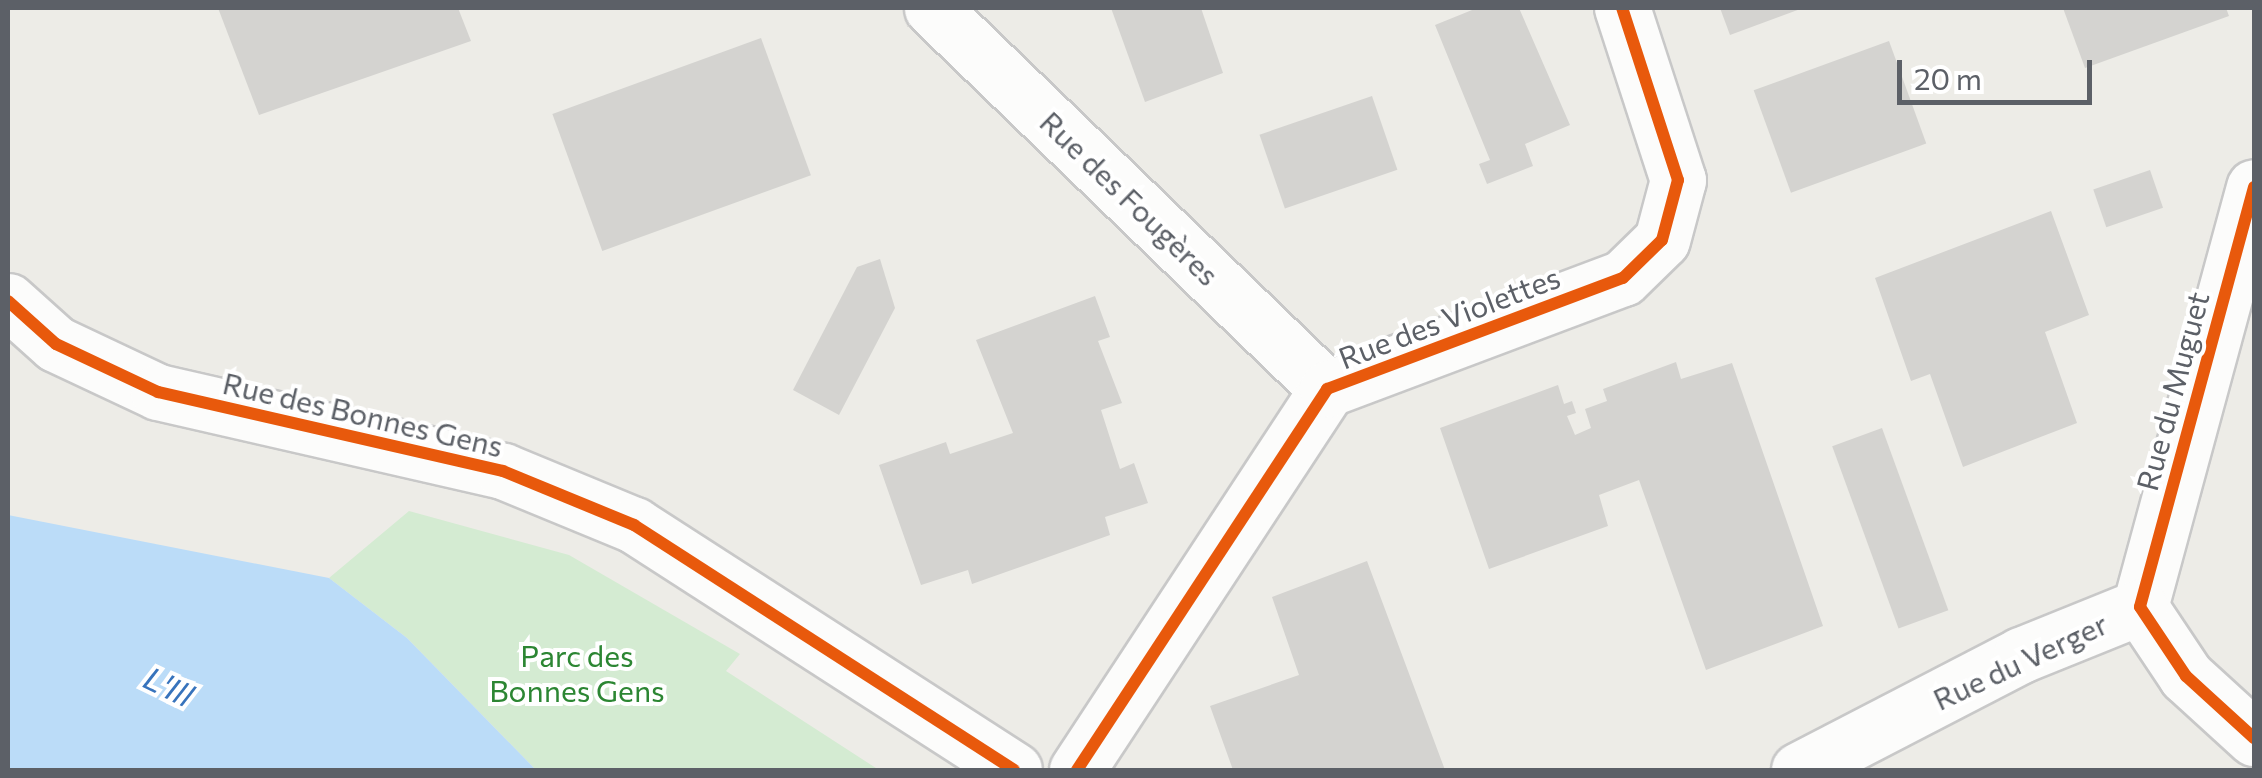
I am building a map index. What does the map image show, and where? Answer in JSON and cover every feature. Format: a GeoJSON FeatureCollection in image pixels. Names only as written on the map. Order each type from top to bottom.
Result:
{"type":"FeatureCollection","features":[{"type":"Feature","properties":{"kind":"street","name":"Rue des Fougères"},"geometry":{"type":"LineString","coordinates":[[932,8],[1327,390]]}},
{"type":"Feature","properties":{"kind":"street","name":"Rue des Violettes"},"geometry":{"type":"LineString","coordinates":[[1078,770],[1327,390],[1623,278],[1662,240],[1678,180],[1622,8]]}},
{"type":"Feature","properties":{"kind":"street","name":"Rue du Muguet"},"geometry":{"type":"LineString","coordinates":[[2140,607],[2254,188]]}},
{"type":"Feature","properties":{"kind":"street","name":"Rue des Bonnes Gens"},"geometry":{"type":"LineString","coordinates":[[8,301],[56,344],[158,392],[503,471],[634,525],[1014,770]]}},
{"type":"Feature","properties":{"kind":"street","name":"Rue du Verger"},"geometry":{"type":"LineString","coordinates":[[1799,770],[2021,655],[2140,607],[2186,676],[2254,738]]}},
{"type":"Feature","properties":{"kind":"green space","name":"Parc des Bonnes Gens"},"geometry":{"type":"Polygon","coordinates":[[[409,511],[569,555],[740,654],[726,671],[879,770],[536,770],[407,638],[329,578],[409,511]]]}},
{"type":"Feature","properties":{"kind":"water","name":"L'Ill"},"geometry":{"type":"Polygon","coordinates":[[[8,515],[329,578],[407,638],[536,770],[8,770],[8,515]]]}},
{"type":"Feature","properties":{"kind":"building"},"geometry":{"type":"Polygon","coordinates":[[[218,8],[458,8],[471,41],[259,115],[218,8]]]}},
{"type":"Feature","properties":{"kind":"building"},"geometry":{"type":"Polygon","coordinates":[[[1111,8],[1201,8],[1223,73],[1145,102],[1111,8]]]}},
{"type":"Feature","properties":{"kind":"building"},"geometry":{"type":"Polygon","coordinates":[[[1477,8],[1519,8],[1570,125],[1525,144],[1533,166],[1487,184],[1479,164],[1490,160],[1435,25],[1477,8]]]}},
{"type":"Feature","properties":{"kind":"building"},"geometry":{"type":"Polygon","coordinates":[[[1720,8],[1803,8],[1730,35],[1720,8]]]}},
{"type":"Feature","properties":{"kind":"building"},"geometry":{"type":"Polygon","coordinates":[[[2063,8],[2226,8],[2229,16],[2085,68],[2063,8]]]}},
{"type":"Feature","properties":{"kind":"building"},"geometry":{"type":"Polygon","coordinates":[[[761,38],[811,175],[602,251],[552,114],[761,38]]]}},
{"type":"Feature","properties":{"kind":"building"},"geometry":{"type":"Polygon","coordinates":[[[1889,41],[1926,143],[1791,193],[1754,90],[1889,41]]]}},
{"type":"Feature","properties":{"kind":"building"},"geometry":{"type":"Polygon","coordinates":[[[1372,96],[1397,170],[1285,208],[1259,135],[1372,96]]]}},
{"type":"Feature","properties":{"kind":"building"},"geometry":{"type":"Polygon","coordinates":[[[2150,170],[2163,208],[2106,227],[2093,190],[2150,170]]]}},
{"type":"Feature","properties":{"kind":"building"},"geometry":{"type":"Polygon","coordinates":[[[2051,211],[2089,315],[2045,332],[2077,423],[1963,467],[1930,374],[1911,381],[1875,278],[2051,211]]]}},
{"type":"Feature","properties":{"kind":"building"},"geometry":{"type":"Polygon","coordinates":[[[880,259],[895,308],[839,415],[793,390],[857,267],[880,259]]]}},
{"type":"Feature","properties":{"kind":"building"},"geometry":{"type":"Polygon","coordinates":[[[1095,296],[1110,337],[1098,341],[1122,403],[1101,410],[1120,469],[1134,463],[1148,503],[1105,517],[1110,535],[972,584],[968,570],[921,585],[879,465],[946,442],[950,454],[1013,433],[976,340],[1095,296]]]}},
{"type":"Feature","properties":{"kind":"building"},"geometry":{"type":"Polygon","coordinates":[[[1676,362],[1681,379],[1732,363],[1823,626],[1706,670],[1639,480],[1599,495],[1608,526],[1489,569],[1440,428],[1558,385],[1564,404],[1572,401],[1576,413],[1567,416],[1575,435],[1591,428],[1585,409],[1607,401],[1603,389],[1676,362]]]}},
{"type":"Feature","properties":{"kind":"building"},"geometry":{"type":"Polygon","coordinates":[[[1882,428],[1948,610],[1899,628],[1832,446],[1882,428]]]}},
{"type":"Feature","properties":{"kind":"building"},"geometry":{"type":"Polygon","coordinates":[[[1367,561],[1445,770],[1233,770],[1210,706],[1299,675],[1272,597],[1367,561]]]}},
{"type":"Feature","properties":{"kind":"cycle path"},"geometry":{"type":"LineString","coordinates":[[1077,770],[1327,389],[1623,278],[1662,240],[1678,180],[1622,8]]}},
{"type":"Feature","properties":{"kind":"cycle path"},"geometry":{"type":"LineString","coordinates":[[2254,187],[2140,607],[2186,676],[2254,738]]}},
{"type":"Feature","properties":{"kind":"cycle path"},"geometry":{"type":"LineString","coordinates":[[8,301],[56,344],[158,392],[503,471],[634,525],[1014,770]]}}]}
